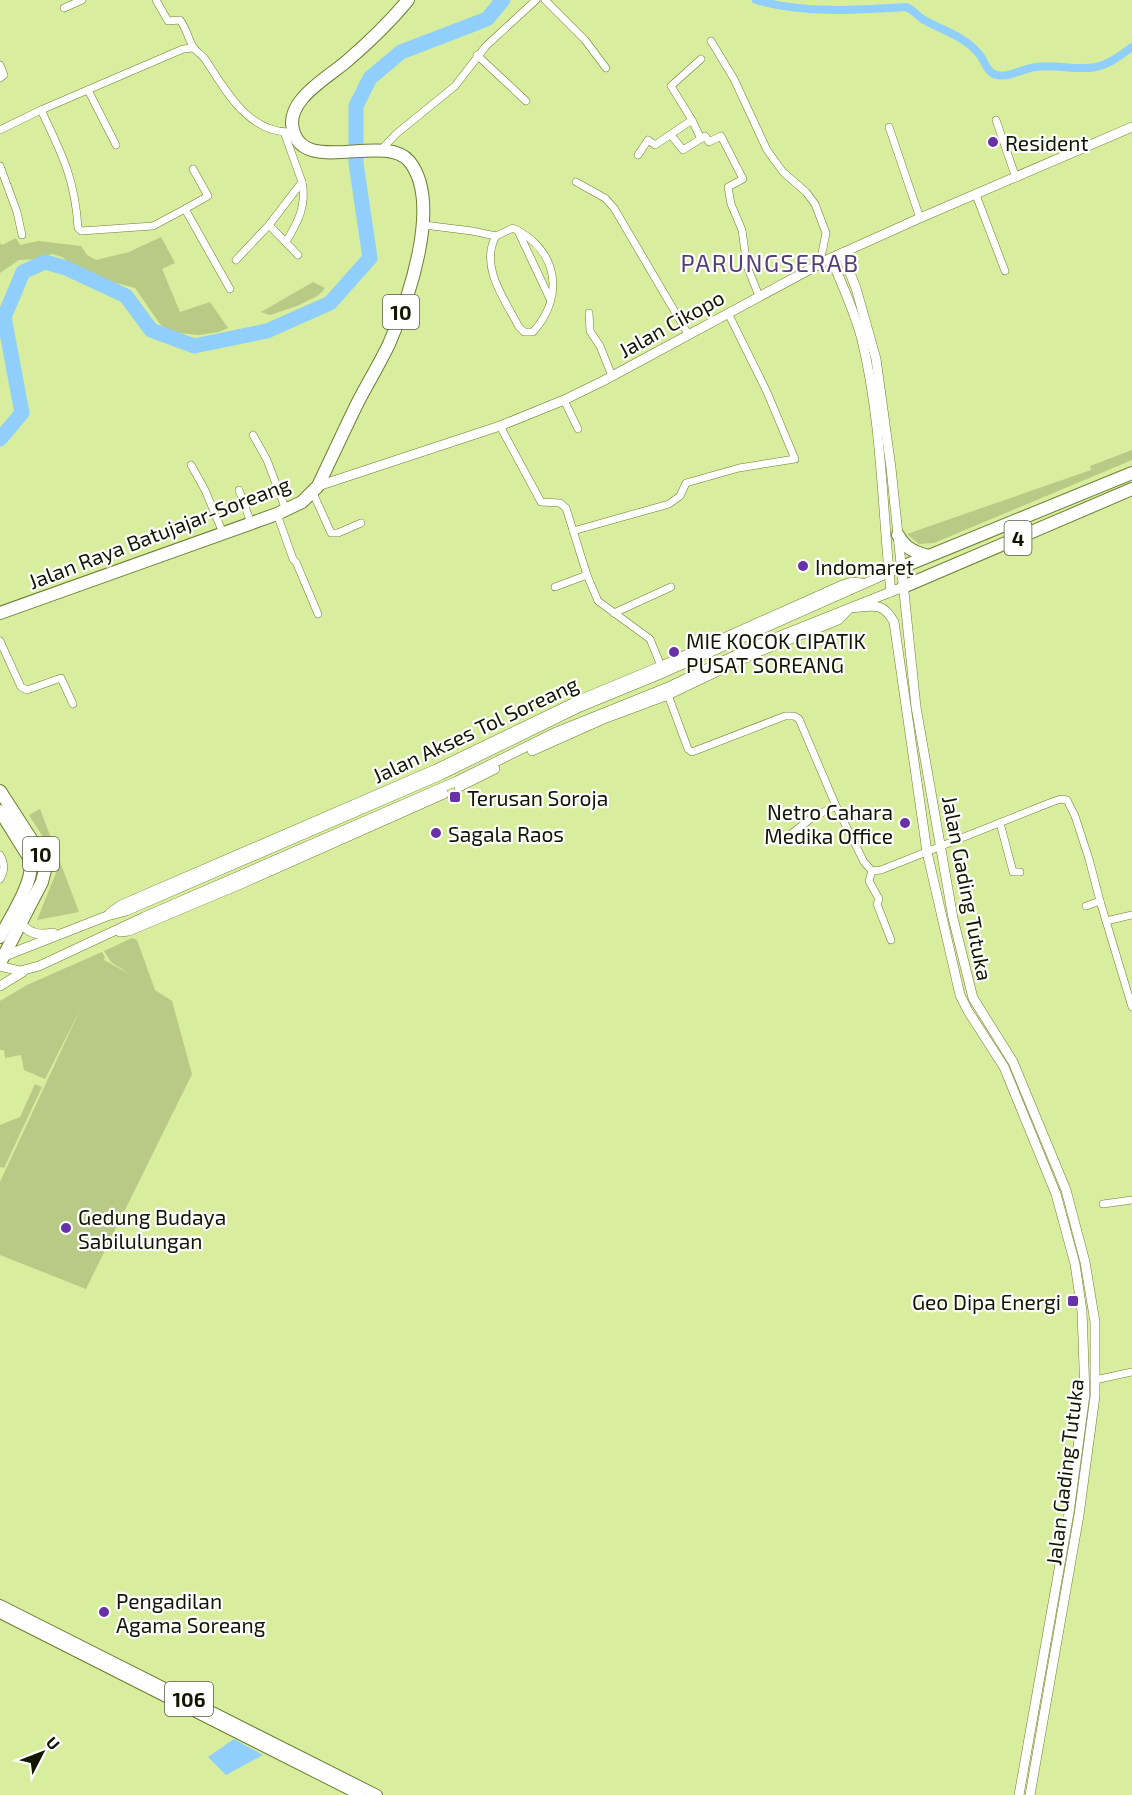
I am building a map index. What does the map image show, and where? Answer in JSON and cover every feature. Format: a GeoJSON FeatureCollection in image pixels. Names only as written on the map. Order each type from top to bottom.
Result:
{"type":"FeatureCollection","features":[{"type":"Feature","properties":{"kind":"highway"},"geometry":{"type":"LineString","coordinates":[[289,132],[295,108],[305,95],[370,40],[408,0]]}},
{"type":"Feature","properties":{"kind":"highway","name":"Jalan Raya Batujajar-Soreang"},"geometry":{"type":"LineString","coordinates":[[0,613],[281,512],[316,489],[400,318],[424,225],[423,194],[414,168],[397,153],[379,150],[319,152],[303,146],[289,132]]}},
{"type":"Feature","properties":{"kind":"highway","name":"4"},"geometry":{"type":"LineString","coordinates":[[902,567],[1132,472]]}},
{"type":"Feature","properties":{"kind":"highway","name":"4"},"geometry":{"type":"LineString","coordinates":[[903,587],[1132,489]]}},
{"type":"Feature","properties":{"kind":"highway"},"geometry":{"type":"LineString","coordinates":[[898,535],[902,543],[911,550],[928,556]]}},
{"type":"Feature","properties":{"kind":"highway","name":"10"},"geometry":{"type":"LineString","coordinates":[[0,791],[40,853],[45,865],[42,882],[7,927]]}},
{"type":"Feature","properties":{"kind":"highway","name":"10"},"geometry":{"type":"LineString","coordinates":[[0,811],[32,865],[29,878],[7,927],[1,961]]}},
{"type":"Feature","properties":{"kind":"main road","name":"Jalan Cikopo"},"geometry":{"type":"LineString","coordinates":[[316,489],[500,426],[564,400],[820,263],[1132,127]]}},
{"type":"Feature","properties":{"kind":"main road","name":"Jalan Gading Tutuka"},"geometry":{"type":"LineString","coordinates":[[842,253],[856,288],[876,359],[902,567],[916,707],[953,918],[973,998],[1013,1062],[1066,1190],[1085,1262],[1095,1322],[1095,1396],[1081,1503],[1030,1795]]}},
{"type":"Feature","properties":{"kind":"main road"},"geometry":{"type":"LineString","coordinates":[[831,258],[861,337],[869,371],[881,469],[891,592]]}},
{"type":"Feature","properties":{"kind":"main road","name":"Jalan Akses Tol Soreang"},"geometry":{"type":"LineString","coordinates":[[1,961],[107,916],[126,911],[369,807],[441,775],[579,704],[902,567]]}},
{"type":"Feature","properties":{"kind":"main road","name":"Jalan Akses Tol Soreang"},"geometry":{"type":"LineString","coordinates":[[107,916],[121,905],[436,770],[840,586],[852,582],[861,583]]}},
{"type":"Feature","properties":{"kind":"main road","name":"Jalan Akses Tol Soreang"},"geometry":{"type":"LineString","coordinates":[[0,986],[28,969],[457,781],[757,645],[903,587]]}},
{"type":"Feature","properties":{"kind":"main road","name":"Jalan Gading Tutuka"},"geometry":{"type":"LineString","coordinates":[[851,608],[877,605],[886,609],[894,622],[927,852],[960,995],[1008,1077],[1056,1194],[1076,1264],[1082,1311],[1085,1395],[1069,1513],[1019,1795]]}},
{"type":"Feature","properties":{"kind":"main road","name":"Jalan Akses Tol Soreang"},"geometry":{"type":"LineString","coordinates":[[115,932],[129,931],[251,879],[462,786],[547,740],[668,694],[758,652],[838,620],[851,608]]}},
{"type":"Feature","properties":{"kind":"main road"},"geometry":{"type":"LineString","coordinates":[[369,807],[373,818]]}},
{"type":"Feature","properties":{"kind":"main road"},"geometry":{"type":"LineString","coordinates":[[7,927],[35,934],[69,932]]}},
{"type":"Feature","properties":{"kind":"main road","name":"Jalan Akses Tol Soreang"},"geometry":{"type":"LineString","coordinates":[[1,961],[16,971],[28,969]]}},
{"type":"Feature","properties":{"kind":"main road"},"geometry":{"type":"LineString","coordinates":[[1055,1592],[1065,1594]]}},
{"type":"Feature","properties":{"kind":"main road","name":"106"},"geometry":{"type":"LineString","coordinates":[[0,1605],[377,1795]]}},
{"type":"Feature","properties":{"kind":"main road","name":"106"},"geometry":{"type":"LineString","coordinates":[[0,1613],[360,1795]]}},
{"type":"Feature","properties":{"kind":"street"},"geometry":{"type":"LineString","coordinates":[[64,8],[82,0]]}},
{"type":"Feature","properties":{"kind":"street"},"geometry":{"type":"LineString","coordinates":[[156,0],[168,21],[180,20],[193,48],[203,56],[235,102],[253,121],[261,126],[289,132],[302,182],[304,201],[302,211],[285,242]]}},
{"type":"Feature","properties":{"kind":"street"},"geometry":{"type":"LineString","coordinates":[[379,150],[455,86],[477,55],[536,0]]}},
{"type":"Feature","properties":{"kind":"street"},"geometry":{"type":"LineString","coordinates":[[545,0],[585,40],[606,68]]}},
{"type":"Feature","properties":{"kind":"street"},"geometry":{"type":"LineString","coordinates":[[711,41],[734,79],[767,150],[783,172],[816,204],[826,233],[820,263]]}},
{"type":"Feature","properties":{"kind":"street"},"geometry":{"type":"LineString","coordinates":[[0,130],[40,110],[183,49],[193,48]]}},
{"type":"Feature","properties":{"kind":"street"},"geometry":{"type":"LineString","coordinates":[[477,55],[526,101]]}},
{"type":"Feature","properties":{"kind":"street"},"geometry":{"type":"LineString","coordinates":[[700,59],[671,86],[701,139]]}},
{"type":"Feature","properties":{"kind":"street"},"geometry":{"type":"LineString","coordinates":[[0,65],[4,75],[0,78]]}},
{"type":"Feature","properties":{"kind":"street"},"geometry":{"type":"LineString","coordinates":[[88,90],[116,145]]}},
{"type":"Feature","properties":{"kind":"street"},"geometry":{"type":"LineString","coordinates":[[40,110],[69,170],[74,187],[78,228],[81,231],[153,226],[185,209],[208,196],[193,169]]}},
{"type":"Feature","properties":{"kind":"street"},"geometry":{"type":"LineString","coordinates":[[638,155],[648,140],[656,146],[692,120]]}},
{"type":"Feature","properties":{"kind":"street"},"geometry":{"type":"LineString","coordinates":[[996,120],[1016,178]]}},
{"type":"Feature","properties":{"kind":"street"},"geometry":{"type":"LineString","coordinates":[[889,127],[920,218]]}},
{"type":"Feature","properties":{"kind":"street"},"geometry":{"type":"LineString","coordinates":[[671,135],[683,150],[705,136],[709,142],[721,136],[743,180],[728,187],[731,204],[742,230],[747,266],[759,296]]}},
{"type":"Feature","properties":{"kind":"street"},"geometry":{"type":"LineString","coordinates":[[0,166],[17,212],[22,235]]}},
{"type":"Feature","properties":{"kind":"street"},"geometry":{"type":"LineString","coordinates":[[236,260],[268,225],[302,182]]}},
{"type":"Feature","properties":{"kind":"street"},"geometry":{"type":"LineString","coordinates":[[576,182],[610,202],[688,334]]}},
{"type":"Feature","properties":{"kind":"street"},"geometry":{"type":"LineString","coordinates":[[976,195],[1005,271]]}},
{"type":"Feature","properties":{"kind":"street"},"geometry":{"type":"LineString","coordinates":[[185,209],[230,289]]}},
{"type":"Feature","properties":{"kind":"street"},"geometry":{"type":"LineString","coordinates":[[268,225],[298,255]]}},
{"type":"Feature","properties":{"kind":"street"},"geometry":{"type":"LineString","coordinates":[[424,225],[496,236]]}},
{"type":"Feature","properties":{"kind":"street"},"geometry":{"type":"LineString","coordinates":[[513,228],[519,231],[540,247],[554,273],[550,300],[541,322],[533,332],[524,332],[519,327],[497,284],[490,264],[490,247],[496,236],[513,228]]}},
{"type":"Feature","properties":{"kind":"street"},"geometry":{"type":"LineString","coordinates":[[519,231],[550,300]]}},
{"type":"Feature","properties":{"kind":"street"},"geometry":{"type":"LineString","coordinates":[[589,313],[590,331],[600,346],[612,376]]}},
{"type":"Feature","properties":{"kind":"street"},"geometry":{"type":"LineString","coordinates":[[573,531],[669,504],[680,496],[684,484],[688,482],[739,468],[795,459],[767,392],[728,313]]}},
{"type":"Feature","properties":{"kind":"street"},"geometry":{"type":"LineString","coordinates":[[564,400],[578,429]]}},
{"type":"Feature","properties":{"kind":"street"},"geometry":{"type":"LineString","coordinates":[[500,426],[539,498],[546,503],[564,505],[566,508],[586,575],[598,601],[653,641],[661,666]]}},
{"type":"Feature","properties":{"kind":"street"},"geometry":{"type":"LineString","coordinates":[[253,435],[267,460],[293,559],[318,614]]}},
{"type":"Feature","properties":{"kind":"street"},"geometry":{"type":"LineString","coordinates":[[191,465],[205,490],[223,533]]}},
{"type":"Feature","properties":{"kind":"street"},"geometry":{"type":"LineString","coordinates":[[316,489],[331,533],[338,533],[361,523]]}},
{"type":"Feature","properties":{"kind":"street"},"geometry":{"type":"LineString","coordinates":[[238,490],[251,523]]}},
{"type":"Feature","properties":{"kind":"street"},"geometry":{"type":"LineString","coordinates":[[555,587],[586,575]]}},
{"type":"Feature","properties":{"kind":"street"},"geometry":{"type":"LineString","coordinates":[[614,613],[671,587]]}},
{"type":"Feature","properties":{"kind":"street"},"geometry":{"type":"LineString","coordinates":[[0,641],[21,687],[27,690],[61,678],[73,704]]}},
{"type":"Feature","properties":{"kind":"street"},"geometry":{"type":"LineString","coordinates":[[668,694],[688,749],[692,752],[785,716],[794,716],[799,719],[836,806],[864,862],[872,871]]}},
{"type":"Feature","properties":{"kind":"street"},"geometry":{"type":"LineString","coordinates":[[872,871],[881,870],[1058,800],[1067,800],[1075,816],[1089,859],[1132,1004]]}},
{"type":"Feature","properties":{"kind":"street"},"geometry":{"type":"LineString","coordinates":[[791,834],[813,817],[836,806]]}},
{"type":"Feature","properties":{"kind":"street"},"geometry":{"type":"LineString","coordinates":[[1000,823],[1013,872],[1020,872]]}},
{"type":"Feature","properties":{"kind":"street"},"geometry":{"type":"LineString","coordinates":[[0,855],[4,863],[4,872],[0,879]]}},
{"type":"Feature","properties":{"kind":"street"},"geometry":{"type":"LineString","coordinates":[[872,871],[869,879],[879,899],[877,904],[891,940]]}},
{"type":"Feature","properties":{"kind":"street"},"geometry":{"type":"LineString","coordinates":[[1086,906],[1100,901]]}},
{"type":"Feature","properties":{"kind":"street"},"geometry":{"type":"LineString","coordinates":[[1106,921],[1132,915]]}},
{"type":"Feature","properties":{"kind":"street"},"geometry":{"type":"LineString","coordinates":[[1102,1204],[1132,1200]]}},
{"type":"Feature","properties":{"kind":"street"},"geometry":{"type":"LineString","coordinates":[[1095,1380],[1132,1372]]}},
{"type":"Feature","properties":{"kind":"green space"},"geometry":{"type":"Polygon","coordinates":[[[161,237],[175,263],[162,269],[180,312],[210,302],[228,328],[199,335],[169,332],[160,324],[135,288],[105,280],[52,254],[38,259],[19,260],[0,273],[0,243],[2,245],[16,238],[20,245],[38,241],[81,246],[87,255],[96,260],[129,252],[161,237]]]}},
{"type":"Feature","properties":{"kind":"green space"},"geometry":{"type":"Polygon","coordinates":[[[313,282],[325,288],[319,295],[297,306],[270,315],[261,312],[313,282]]]}},
{"type":"Feature","properties":{"kind":"green space"},"geometry":{"type":"Polygon","coordinates":[[[1132,450],[1132,460],[934,543],[919,544],[907,534],[1091,470],[1090,466],[1132,450]]]}},
{"type":"Feature","properties":{"kind":"green space"},"geometry":{"type":"Polygon","coordinates":[[[40,809],[79,912],[37,920],[58,868],[50,848],[29,815],[40,809]]]}},
{"type":"Feature","properties":{"kind":"green space"},"geometry":{"type":"Polygon","coordinates":[[[132,938],[137,940],[155,990],[172,1001],[192,1074],[86,1289],[0,1255],[0,1182],[81,1008],[45,1079],[24,1070],[21,1055],[5,1058],[4,1050],[0,1050],[0,1001],[27,985],[102,952],[104,960],[131,975],[111,962],[104,951],[132,938]]]}},
{"type":"Feature","properties":{"kind":"green space"},"geometry":{"type":"Polygon","coordinates":[[[35,1084],[42,1087],[4,1168],[0,1167],[0,1125],[20,1117],[35,1084]]]}},
{"type":"Feature","properties":{"kind":"water"},"geometry":{"type":"Polygon","coordinates":[[[234,1739],[263,1755],[226,1775],[208,1757],[234,1739]]]}},
{"type":"Feature","properties":{"kind":"waterway"},"geometry":{"type":"LineString","coordinates":[[0,439],[22,413],[4,317],[23,272],[45,262],[66,268],[126,296],[151,330],[194,346],[267,331],[330,303],[370,258],[356,163],[356,106],[370,78],[401,52],[487,19],[503,0]]}},
{"type":"Feature","properties":{"kind":"waterway"},"geometry":{"type":"LineString","coordinates":[[756,0],[811,9],[906,7],[924,20],[953,34],[974,48],[990,71],[1002,76],[1044,66],[1081,68],[1101,66],[1132,47]]}},
{"type":"Feature","properties":{"kind":"place","name":"Resident"},"geometry":{"type":"Point","coordinates":[993,142]}},
{"type":"Feature","properties":{"kind":"place","name":"Indomaret"},"geometry":{"type":"Point","coordinates":[803,566]}},
{"type":"Feature","properties":{"kind":"place","name":"MIE KOCOK CIPATIK PUSAT SOREANG"},"geometry":{"type":"Point","coordinates":[674,652]}},
{"type":"Feature","properties":{"kind":"place","name":"Terusan Soroja"},"geometry":{"type":"Point","coordinates":[455,797]}},
{"type":"Feature","properties":{"kind":"place","name":"Netro Cahara Medika Office"},"geometry":{"type":"Point","coordinates":[905,823]}},
{"type":"Feature","properties":{"kind":"place","name":"Sagala Raos"},"geometry":{"type":"Point","coordinates":[436,833]}},
{"type":"Feature","properties":{"kind":"place","name":"Gedung Budaya Sabilulungan"},"geometry":{"type":"Point","coordinates":[66,1228]}},
{"type":"Feature","properties":{"kind":"place","name":"Geo Dipa Energi"},"geometry":{"type":"Point","coordinates":[1073,1301]}},
{"type":"Feature","properties":{"kind":"place","name":"Pengadilan Agama Soreang"},"geometry":{"type":"Point","coordinates":[104,1612]}},
{"type":"Feature","properties":{"kind":"district","name":"PARUNGSERAB"},"geometry":{"type":"Point","coordinates":[770,262]}}]}
